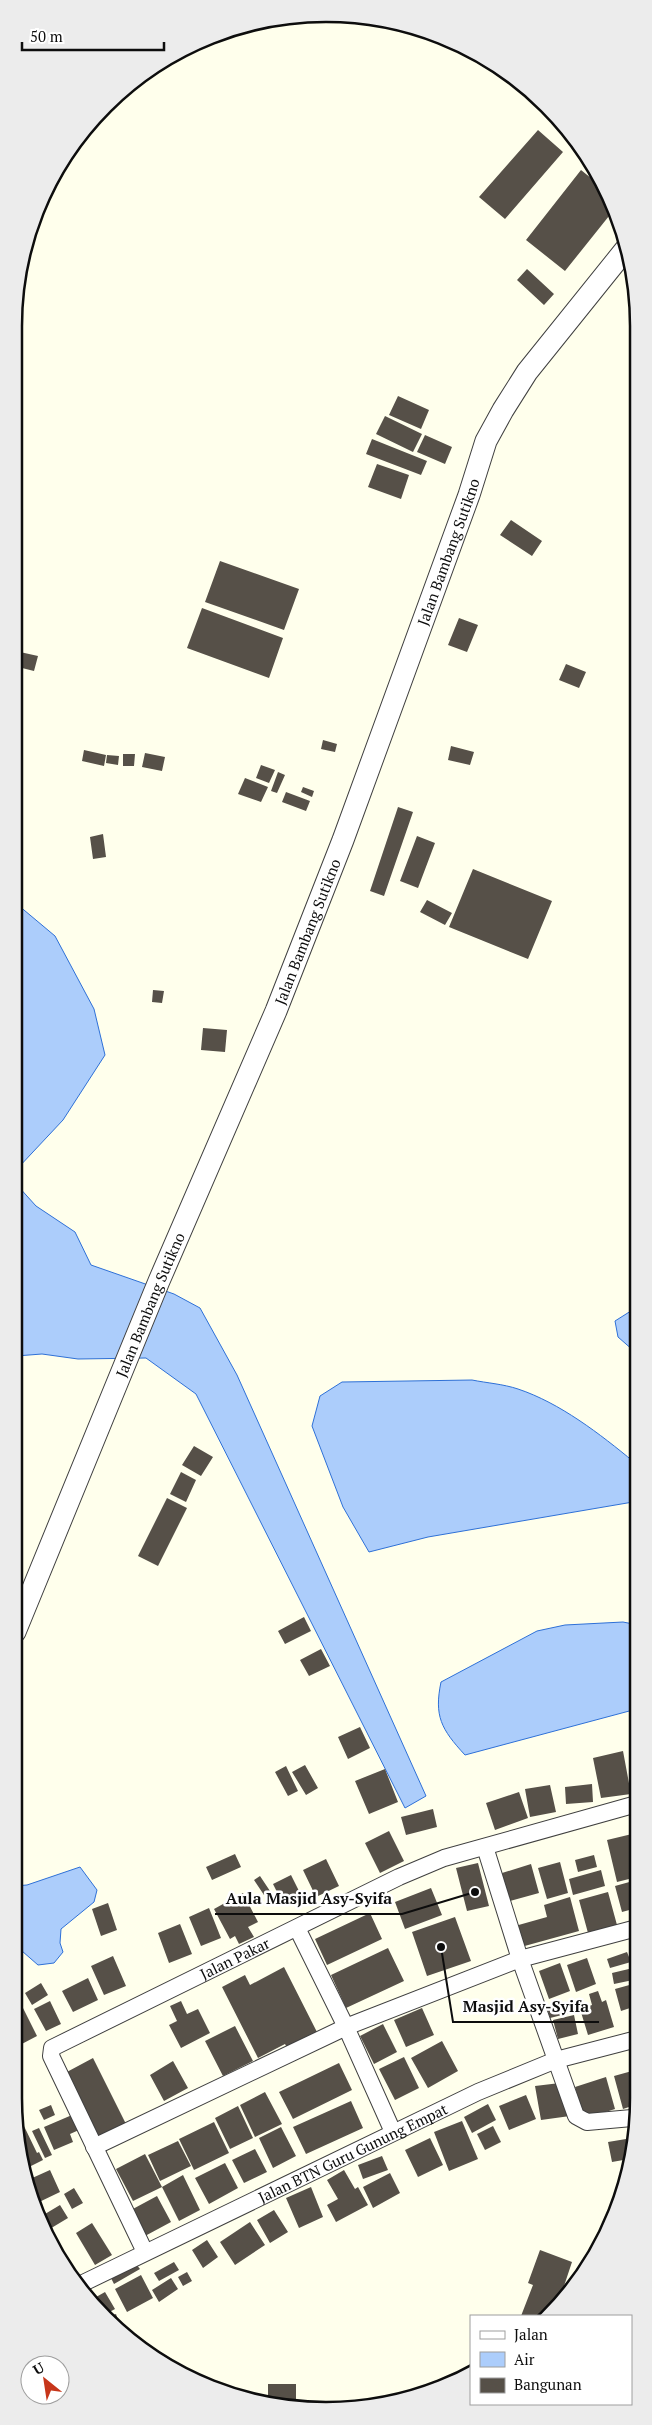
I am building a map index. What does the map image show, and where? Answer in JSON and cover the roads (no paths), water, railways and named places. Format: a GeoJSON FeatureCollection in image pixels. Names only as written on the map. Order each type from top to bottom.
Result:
{"type":"FeatureCollection","features":[{"type":"Feature","properties":{"kind":"street","name":"Jalan Bambang Sutikno"},"geometry":{"type":"LineString","coordinates":[[22,1615],[125,1368],[159,1281],[276,1011],[322,894],[469,494],[486,441],[527,372],[621,255]]}},
{"type":"Feature","properties":{"kind":"street","name":"Jalan Pakar"},"geometry":{"type":"LineString","coordinates":[[145,2252],[51,2056],[52,2048],[400,1876],[444,1858],[630,1806]]}},
{"type":"Feature","properties":{"kind":"street"},"geometry":{"type":"LineString","coordinates":[[486,1847],[520,1959],[576,2116],[579,2120],[587,2122],[629,2118]]}},
{"type":"Feature","properties":{"kind":"street"},"geometry":{"type":"LineString","coordinates":[[297,1928],[346,2028],[392,2132]]}},
{"type":"Feature","properties":{"kind":"street"},"geometry":{"type":"LineString","coordinates":[[94,2148],[346,2028],[520,1959],[630,1930]]}},
{"type":"Feature","properties":{"kind":"street","name":"Jalan BTN Guru Gunung Empat"},"geometry":{"type":"LineString","coordinates":[[84,2283],[478,2092],[556,2060],[630,2041]]}},
{"type":"Feature","properties":{"kind":"water"},"geometry":{"type":"Polygon","coordinates":[[[22,908],[55,936],[94,1009],[105,1055],[63,1120],[22,1164],[22,908]]]}},
{"type":"Feature","properties":{"kind":"water"},"geometry":{"type":"Polygon","coordinates":[[[22,1191],[36,1206],[75,1232],[91,1265],[174,1294],[200,1308],[237,1375],[426,1796],[405,1808],[196,1394],[146,1358],[78,1359],[42,1354],[22,1356],[22,1191]]]}},
{"type":"Feature","properties":{"kind":"water"},"geometry":{"type":"Polygon","coordinates":[[[630,1312],[630,1348],[618,1337],[615,1321],[630,1312]]]}},
{"type":"Feature","properties":{"kind":"water"},"geometry":{"type":"Polygon","coordinates":[[[472,1380],[512,1387],[534,1395],[579,1420],[630,1459],[630,1503],[428,1537],[369,1552],[343,1507],[312,1426],[320,1396],[342,1382],[472,1380]]]}},
{"type":"Feature","properties":{"kind":"water"},"geometry":{"type":"Polygon","coordinates":[[[623,1622],[630,1623],[630,1711],[465,1755],[450,1737],[441,1722],[438,1704],[441,1682],[537,1631],[565,1625],[623,1622]]]}},
{"type":"Feature","properties":{"kind":"water"},"geometry":{"type":"Polygon","coordinates":[[[80,1867],[97,1890],[94,1902],[61,1929],[60,1943],[63,1952],[54,1963],[38,1965],[22,1951],[22,1885],[80,1867]]]}},
{"type":"Feature","properties":{"kind":"place","name":"Aula Masjid Asy-Syifa"},"geometry":{"type":"Point","coordinates":[475,1892]}},
{"type":"Feature","properties":{"kind":"place","name":"Masjid Asy-Syifa"},"geometry":{"type":"Point","coordinates":[441,1947]}}]}
